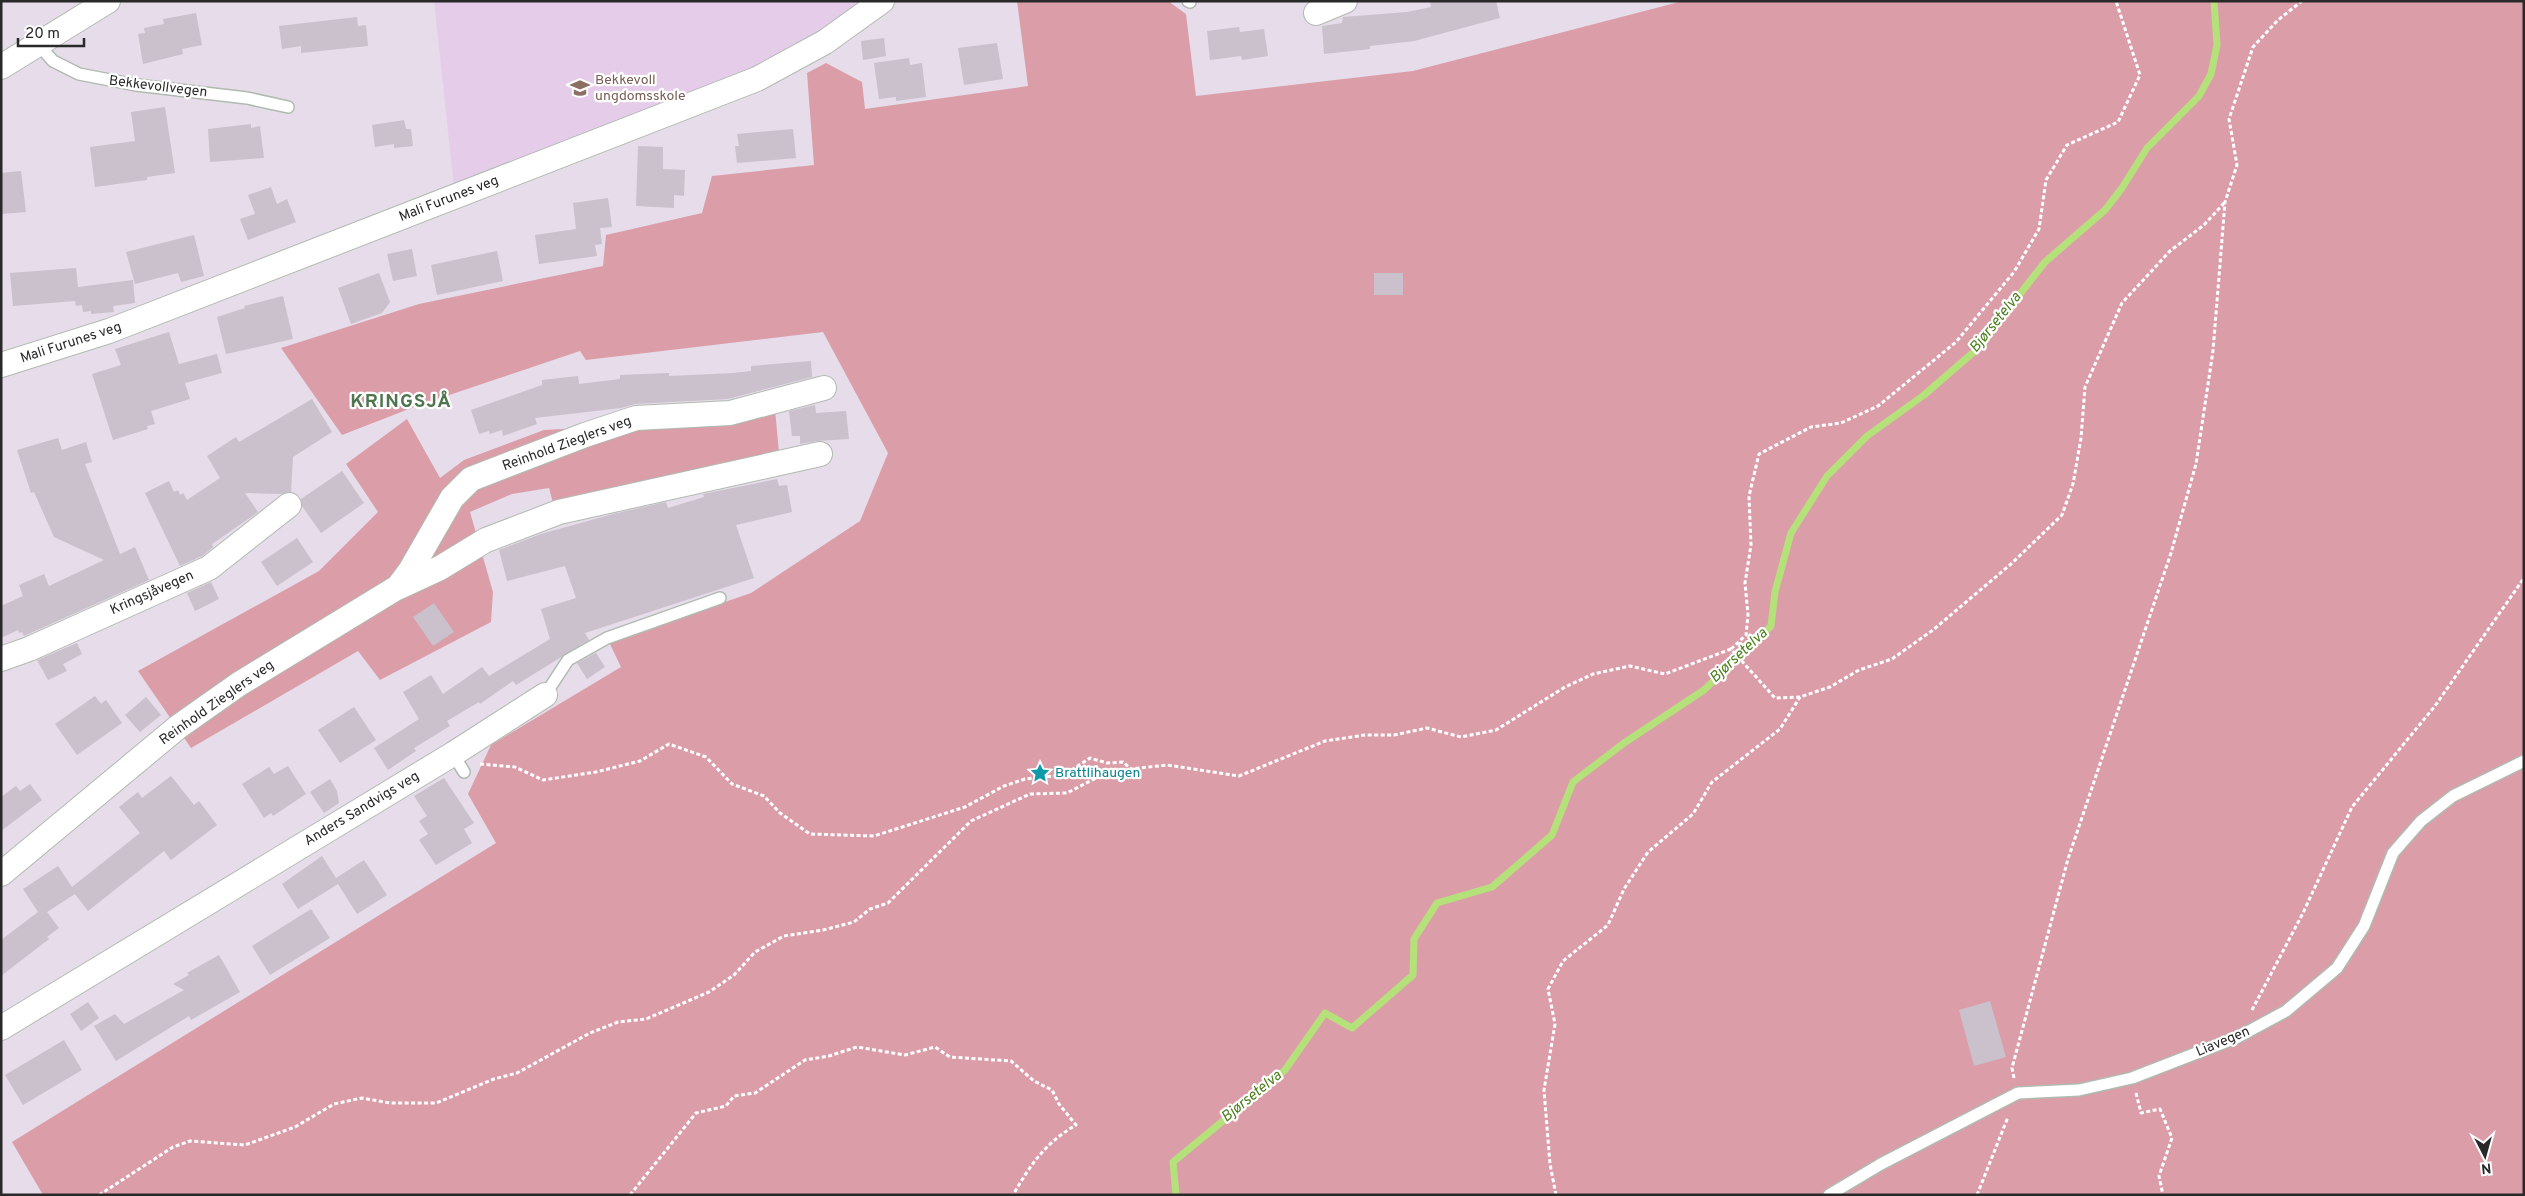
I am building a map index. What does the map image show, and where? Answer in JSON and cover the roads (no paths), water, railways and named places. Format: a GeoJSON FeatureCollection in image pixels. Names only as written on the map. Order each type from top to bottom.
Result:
{"type":"FeatureCollection","features":[{"type":"Feature","properties":{"kind":"street"},"geometry":{"type":"LineString","coordinates":[[1,67],[108,1]]}},
{"type":"Feature","properties":{"kind":"street","name":"Mali Furunes veg"},"geometry":{"type":"LineString","coordinates":[[1,365],[109,331],[748,82],[825,42],[882,1]]}},
{"type":"Feature","properties":{"kind":"street"},"geometry":{"type":"LineString","coordinates":[[1316,13],[1345,1]]}},
{"type":"Feature","properties":{"kind":"street","name":"Reinhold Zieglers veg"},"geometry":{"type":"LineString","coordinates":[[398,588],[415,564],[452,498],[471,480],[585,435],[636,418],[730,413],[824,388]]}},
{"type":"Feature","properties":{"kind":"street","name":"Reinhold Zieglers veg"},"geometry":{"type":"LineString","coordinates":[[1,874],[178,727],[238,684],[398,588],[440,568],[486,540],[559,512],[820,454]]}},
{"type":"Feature","properties":{"kind":"street","name":"Kringsjåvegen"},"geometry":{"type":"LineString","coordinates":[[1,659],[29,649],[209,568],[289,505]]}},
{"type":"Feature","properties":{"kind":"street","name":"Anders Sandvigs veg"},"geometry":{"type":"LineString","coordinates":[[1,1028],[458,763],[546,695]]}},
{"type":"Feature","properties":{"kind":"lane","name":"Bekkevollvegen"},"geometry":{"type":"LineString","coordinates":[[38,44],[52,61],[80,74],[136,86],[237,97],[288,107]]}},
{"type":"Feature","properties":{"kind":"lane","name":"Anders Sandvigs veg"},"geometry":{"type":"LineString","coordinates":[[546,695],[568,660],[607,638],[720,598]]}},
{"type":"Feature","properties":{"kind":"lane","name":"Liavegen"},"geometry":{"type":"LineString","coordinates":[[1829,1195],[1881,1164],[2018,1093],[2079,1090],[2132,1078],[2238,1037],[2286,1011],[2337,968],[2364,926],[2393,853],[2421,821],[2453,796],[2524,761]]}},
{"type":"Feature","properties":{"kind":"waterway","name":"Bjørsetelva"},"geometry":{"type":"LineString","coordinates":[[1176,1195],[1173,1162],[1285,1070],[1325,1013],[1352,1028],[1413,975],[1414,939],[1437,903],[1492,887],[1552,835],[1573,782],[1624,743],[1704,690],[1771,626],[1775,592],[1791,533],[1827,476],[1867,436],[1924,395],[1976,350],[2045,262],[2105,210],[2122,188],[2147,148],[2199,96],[2211,74],[2217,45],[2214,1]]}},
{"type":"Feature","properties":{"kind":"place","name":"Bekkevoll ungdomsskole"},"geometry":{"type":"Point","coordinates":[580,88]}},
{"type":"Feature","properties":{"kind":"place","name":"Brattlihaugen"},"geometry":{"type":"Point","coordinates":[1040,773]}},
{"type":"Feature","properties":{"kind":"district","name":"KRINGSJÅ"},"geometry":{"type":"Point","coordinates":[401,402]}}]}
